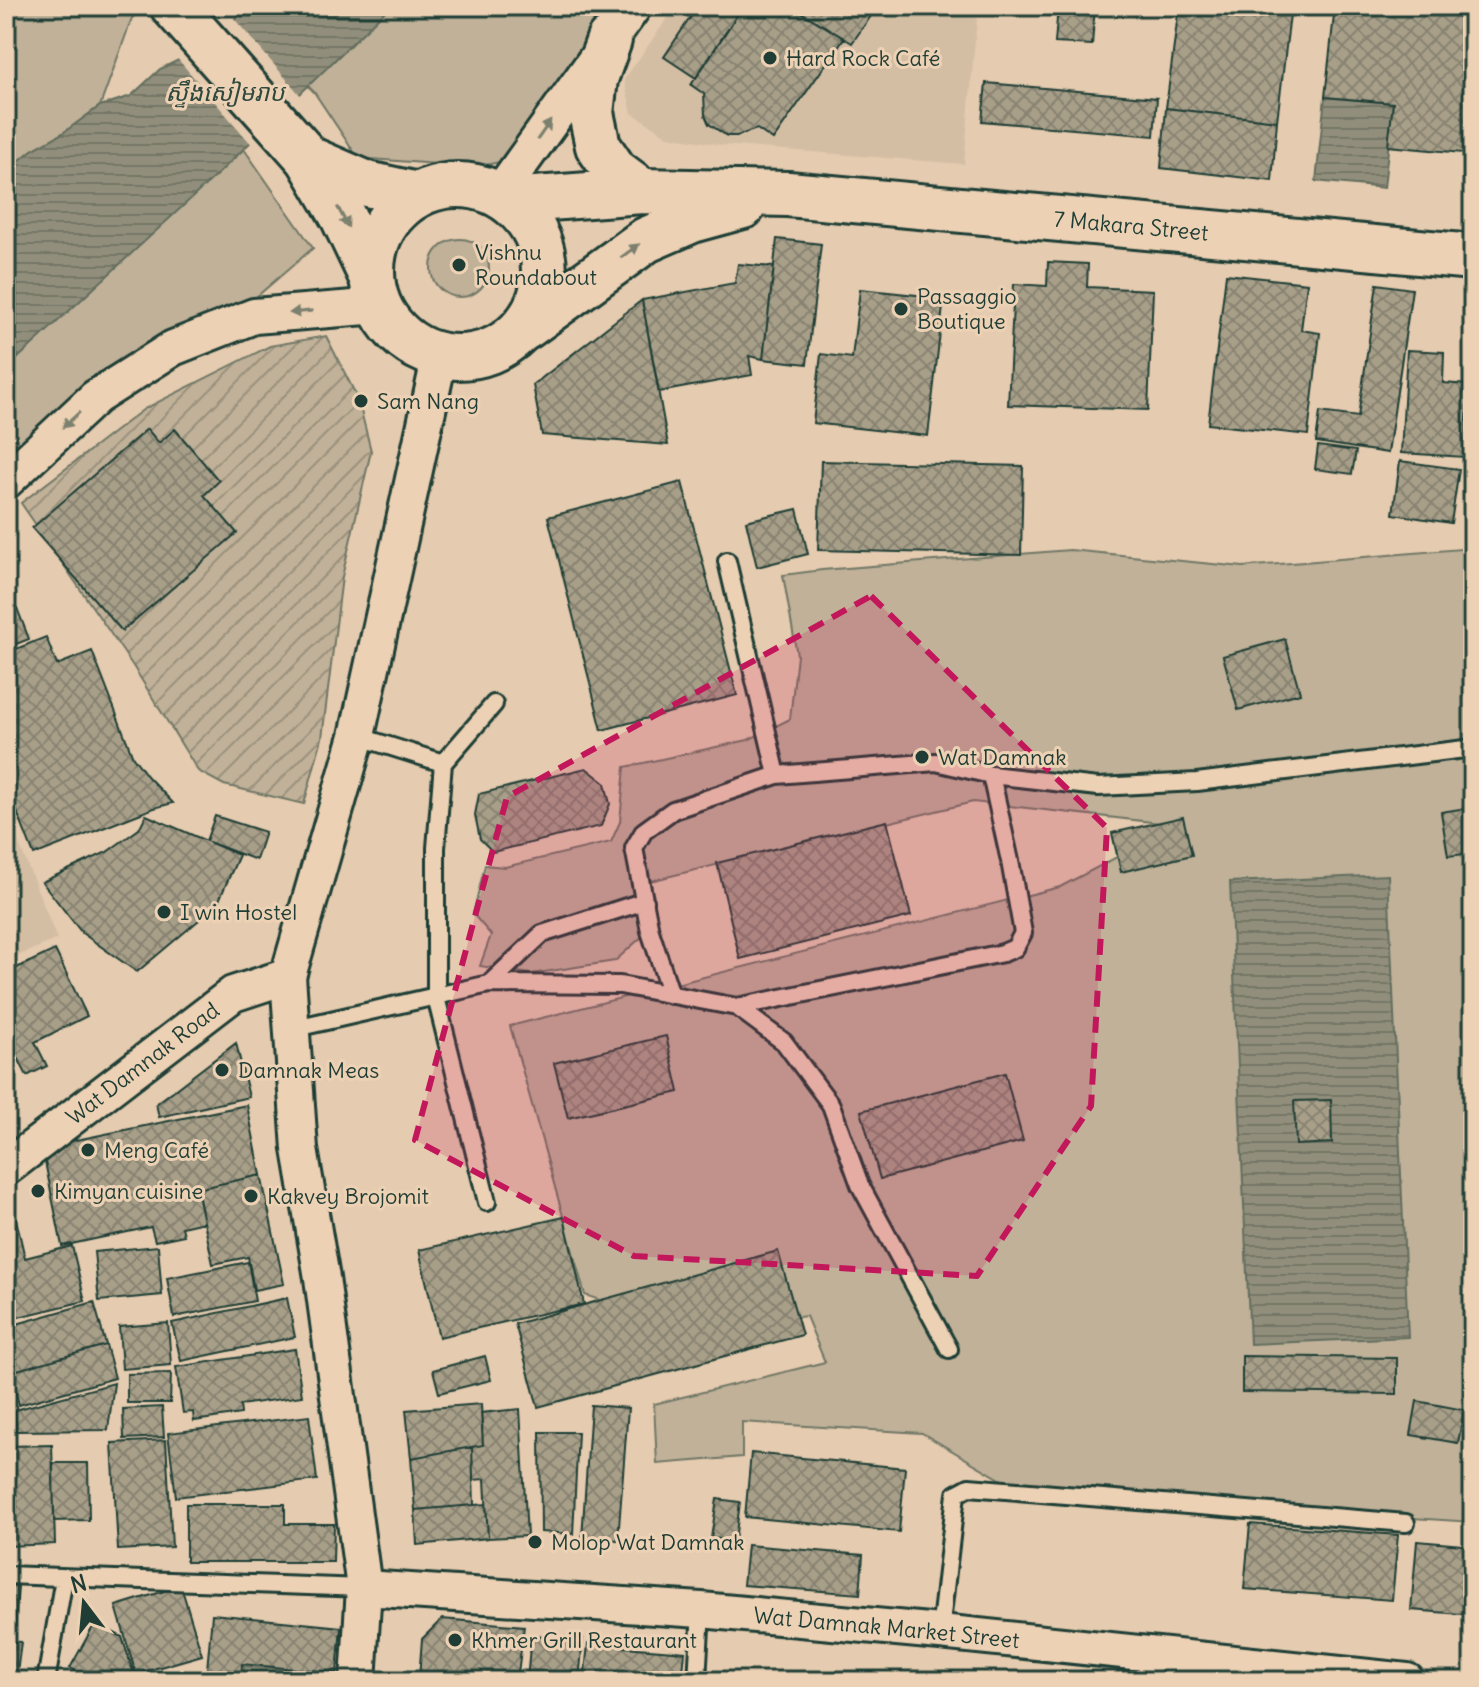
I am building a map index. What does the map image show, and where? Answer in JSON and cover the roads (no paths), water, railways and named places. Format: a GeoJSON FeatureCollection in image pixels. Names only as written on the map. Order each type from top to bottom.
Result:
{"type":"FeatureCollection","features":[{"type":"Feature","properties":{"kind":"main road"},"geometry":{"type":"LineString","coordinates":[[173,6],[297,145],[343,217],[375,292],[389,324],[403,338],[421,349],[440,355],[470,356],[498,348],[521,330],[537,306],[545,277],[542,248],[529,221],[504,198],[471,186],[443,186],[417,195],[391,217],[375,245],[375,292]]}},
{"type":"Feature","properties":{"kind":"main road"},"geometry":{"type":"LineString","coordinates":[[621,23],[595,79],[591,113],[598,146],[615,171],[642,191]]}},
{"type":"Feature","properties":{"kind":"main road"},"geometry":{"type":"LineString","coordinates":[[297,145],[367,184],[417,195]]}},
{"type":"Feature","properties":{"kind":"main road","name":"7 Makara Street"},"geometry":{"type":"LineString","coordinates":[[504,198],[642,191],[788,194],[1473,257]]}},
{"type":"Feature","properties":{"kind":"main road","name":"7 Makara Street"},"geometry":{"type":"LineString","coordinates":[[521,330],[646,240],[692,220],[788,194]]}},
{"type":"Feature","properties":{"kind":"street"},"geometry":{"type":"LineString","coordinates":[[504,198],[621,23]]}},
{"type":"Feature","properties":{"kind":"street"},"geometry":{"type":"LineString","coordinates":[[6,481],[96,397],[173,348],[254,316],[375,292]]}},
{"type":"Feature","properties":{"kind":"street"},"geometry":{"type":"LineString","coordinates":[[358,1681],[364,1588],[322,1278],[300,1149],[288,976],[357,736],[440,355]]}},
{"type":"Feature","properties":{"kind":"street","name":"Wat Damnak Road"},"geometry":{"type":"LineString","coordinates":[[6,1168],[233,994],[288,976]]}},
{"type":"Feature","properties":{"kind":"street","name":"Wat Damnak Market Street"},"geometry":{"type":"LineString","coordinates":[[364,1588],[701,1610],[1407,1681]]}},
{"type":"Feature","properties":{"kind":"lane"},"geometry":{"type":"LineString","coordinates":[[727,561],[777,775]]}},
{"type":"Feature","properties":{"kind":"lane"},"geometry":{"type":"LineString","coordinates":[[487,1202],[436,997],[436,848],[443,763],[494,704]]}},
{"type":"Feature","properties":{"kind":"lane"},"geometry":{"type":"LineString","coordinates":[[357,736],[443,763]]}},
{"type":"Feature","properties":{"kind":"lane"},"geometry":{"type":"LineString","coordinates":[[671,995],[650,931],[634,848],[644,831],[673,810],[777,775],[936,762],[991,775],[1098,787],[1197,782],[1473,748]]}},
{"type":"Feature","properties":{"kind":"lane"},"geometry":{"type":"LineString","coordinates":[[291,1029],[489,984],[620,985],[737,1007],[1003,953],[1015,948],[1023,933],[991,775]]}},
{"type":"Feature","properties":{"kind":"lane"},"geometry":{"type":"LineString","coordinates":[[489,984],[542,934],[645,901]]}},
{"type":"Feature","properties":{"kind":"lane"},"geometry":{"type":"LineString","coordinates":[[737,1007],[784,1042],[831,1105],[860,1185],[949,1349]]}},
{"type":"Feature","properties":{"kind":"lane"},"geometry":{"type":"LineString","coordinates":[[940,1632],[956,1494],[969,1487],[1406,1523]]}},
{"type":"Feature","properties":{"kind":"lane"},"geometry":{"type":"LineString","coordinates":[[6,1575],[364,1588]]}},
{"type":"Feature","properties":{"kind":"lane"},"geometry":{"type":"LineString","coordinates":[[46,1681],[64,1578]]}},
{"type":"Feature","properties":{"kind":"lane"},"geometry":{"type":"LineString","coordinates":[[697,1681],[701,1610]]}},
{"type":"Feature","properties":{"kind":"water","name":"ស្ទឹងសៀមរាប"},"geometry":{"type":"Polygon","coordinates":[[[251,6],[390,6],[222,170],[6,369],[6,172],[32,150],[63,133],[100,106],[131,96],[160,69],[187,56],[251,6]]]}},
{"type":"Feature","properties":{"kind":"water"},"geometry":{"type":"Polygon","coordinates":[[[1325,97],[1393,103],[1384,188],[1316,181],[1325,97]]]}},
{"type":"Feature","properties":{"kind":"water"},"geometry":{"type":"Polygon","coordinates":[[[1388,875],[1408,1337],[1250,1344],[1230,882],[1388,875]]]}},
{"type":"Feature","properties":{"kind":"water"},"geometry":{"type":"Polygon","coordinates":[[[244,1666],[334,1674],[333,1681],[243,1681],[244,1666]]]}},
{"type":"Feature","properties":{"kind":"place","name":"Hard Rock Café"},"geometry":{"type":"Point","coordinates":[770,58]}},
{"type":"Feature","properties":{"kind":"place","name":"Vishnu Roundabout"},"geometry":{"type":"Point","coordinates":[459,265]}},
{"type":"Feature","properties":{"kind":"place","name":"Passaggio Boutique"},"geometry":{"type":"Point","coordinates":[901,309]}},
{"type":"Feature","properties":{"kind":"place","name":"Sam Nang"},"geometry":{"type":"Point","coordinates":[361,401]}},
{"type":"Feature","properties":{"kind":"place","name":"Wat Damnak"},"geometry":{"type":"Point","coordinates":[922,757]}},
{"type":"Feature","properties":{"kind":"place","name":"I win Hostel"},"geometry":{"type":"Point","coordinates":[164,912]}},
{"type":"Feature","properties":{"kind":"place","name":"Damnak Meas"},"geometry":{"type":"Point","coordinates":[222,1070]}},
{"type":"Feature","properties":{"kind":"place","name":"Meng Café"},"geometry":{"type":"Point","coordinates":[88,1150]}},
{"type":"Feature","properties":{"kind":"place","name":"Kimyan cuisine"},"geometry":{"type":"Point","coordinates":[38,1191]}},
{"type":"Feature","properties":{"kind":"place","name":"Kakvey Brojomit"},"geometry":{"type":"Point","coordinates":[251,1196]}},
{"type":"Feature","properties":{"kind":"place","name":"Molop Wat Damnak"},"geometry":{"type":"Point","coordinates":[535,1542]}},
{"type":"Feature","properties":{"kind":"place","name":"Khmer Grill Restaurant"},"geometry":{"type":"Point","coordinates":[455,1640]}}]}
